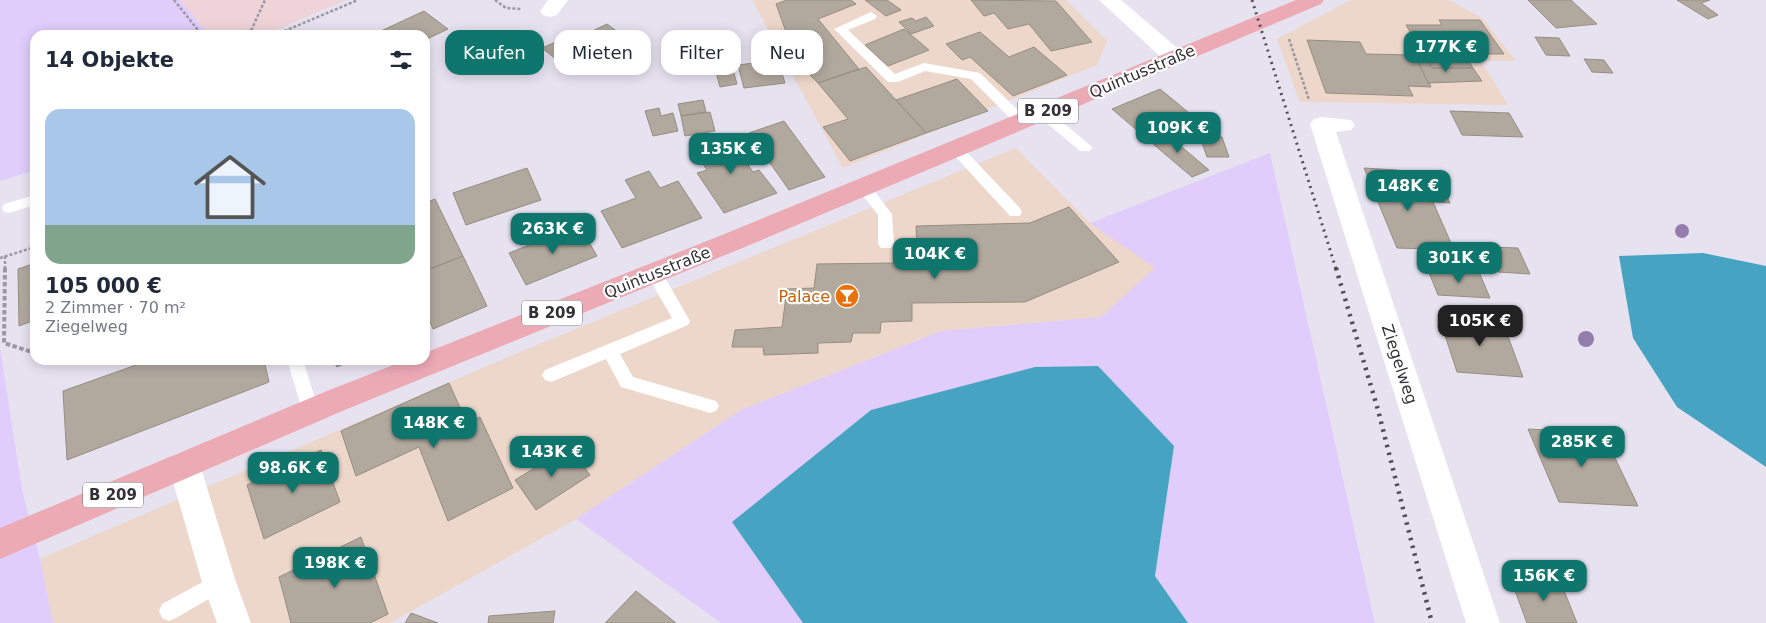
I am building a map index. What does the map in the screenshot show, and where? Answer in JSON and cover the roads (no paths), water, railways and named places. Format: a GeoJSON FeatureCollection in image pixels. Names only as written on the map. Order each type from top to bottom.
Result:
{"type":"FeatureCollection","features":[{"type":"Feature","properties":{"kind":"main road","name":"Quintusstraße"},"geometry":{"type":"LineString","coordinates":[[430,363],[957,150],[1174,57],[1314,0]]}},
{"type":"Feature","properties":{"kind":"main road","name":"Quintusstraße"},"geometry":{"type":"LineString","coordinates":[[0,544],[310,411],[425,365]]}},
{"type":"Feature","properties":{"kind":"street"},"geometry":{"type":"LineString","coordinates":[[1109,0],[1174,57]]}},
{"type":"Feature","properties":{"kind":"street","name":"Ziegelweg"},"geometry":{"type":"LineString","coordinates":[[1333,125],[1483,623]]}},
{"type":"Feature","properties":{"kind":"street"},"geometry":{"type":"LineString","coordinates":[[184,465],[219,582],[234,623]]}},
{"type":"Feature","properties":{"kind":"lane"},"geometry":{"type":"LineString","coordinates":[[871,16],[840,29],[893,79],[924,67],[975,76],[1022,122]]}},
{"type":"Feature","properties":{"kind":"lane"},"geometry":{"type":"LineString","coordinates":[[1042,113],[1085,148]]}},
{"type":"Feature","properties":{"kind":"lane"},"geometry":{"type":"LineString","coordinates":[[957,150],[1015,212]]}},
{"type":"Feature","properties":{"kind":"lane"},"geometry":{"type":"LineString","coordinates":[[864,188],[885,214],[886,244]]}},
{"type":"Feature","properties":{"kind":"lane"},"geometry":{"type":"LineString","coordinates":[[9,208],[30,202]]}},
{"type":"Feature","properties":{"kind":"lane"},"geometry":{"type":"LineString","coordinates":[[551,375],[682,321],[654,273]]}},
{"type":"Feature","properties":{"kind":"lane"},"geometry":{"type":"LineString","coordinates":[[610,350],[628,382],[710,406]]}},
{"type":"Feature","properties":{"kind":"lane"},"geometry":{"type":"LineString","coordinates":[[296,365],[310,411]]}},
{"type":"Feature","properties":{"kind":"lane"},"geometry":{"type":"LineString","coordinates":[[169,611],[219,582]]}},
{"type":"Feature","properties":{"kind":"water"},"geometry":{"type":"Polygon","coordinates":[[[1703,253],[1766,266],[1766,467],[1677,407],[1633,338],[1619,256],[1703,253]]]}},
{"type":"Feature","properties":{"kind":"water"},"geometry":{"type":"Polygon","coordinates":[[[1098,366],[1174,446],[1155,576],[1188,623],[803,623],[732,522],[871,410],[1035,367],[1098,366]]]}},
{"type":"Feature","properties":{"kind":"railway"},"geometry":{"type":"LineString","coordinates":[[1252,0],[1336,269]]}},
{"type":"Feature","properties":{"kind":"railway"},"geometry":{"type":"LineString","coordinates":[[1336,268],[1378,410],[1432,623]]}},
{"type":"Feature","properties":{"kind":"place","name":"Palace"},"geometry":{"type":"Point","coordinates":[847,296]}}]}
